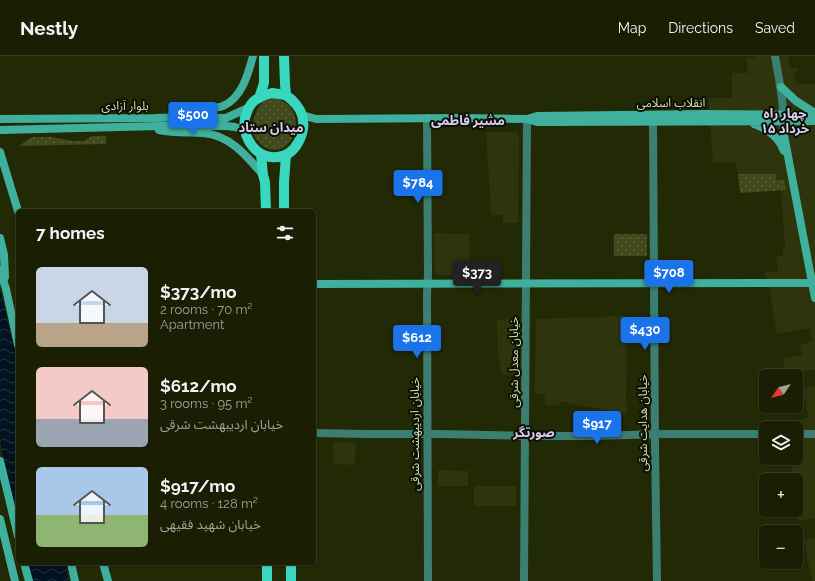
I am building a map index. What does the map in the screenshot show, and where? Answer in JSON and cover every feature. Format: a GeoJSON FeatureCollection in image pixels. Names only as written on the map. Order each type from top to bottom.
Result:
{"type":"FeatureCollection","features":[{"type":"Feature","properties":{"kind":"main road"},"geometry":{"type":"LineString","coordinates":[[185,117],[204,110],[224,106],[232,100],[241,90],[249,72],[253,56]]}},
{"type":"Feature","properties":{"kind":"main road"},"geometry":{"type":"LineString","coordinates":[[259,98],[264,83],[264,56]]}},
{"type":"Feature","properties":{"kind":"main road"},"geometry":{"type":"LineString","coordinates":[[284,56],[286,96]]}},
{"type":"Feature","properties":{"kind":"main road"},"geometry":{"type":"LineString","coordinates":[[781,87],[796,101],[815,114]]}},
{"type":"Feature","properties":{"kind":"main road"},"geometry":{"type":"LineString","coordinates":[[272,93],[286,96],[294,102],[302,115],[303,124],[300,139],[294,149],[286,155],[276,157],[266,156],[261,154],[249,142],[245,130],[248,108],[252,102],[265,95],[272,93]]}},
{"type":"Feature","properties":{"kind":"main road","name":"بلوار آزادی"},"geometry":{"type":"LineString","coordinates":[[0,119],[226,118],[248,108]]}},
{"type":"Feature","properties":{"kind":"main road","name":"انقلاب اسلامی"},"geometry":{"type":"LineString","coordinates":[[527,119],[537,116],[697,114],[815,121]]}},
{"type":"Feature","properties":{"kind":"main road","name":"انقلاب اسلامی"},"geometry":{"type":"LineString","coordinates":[[302,115],[316,119],[527,119],[537,122],[748,121],[815,114]]}},
{"type":"Feature","properties":{"kind":"main road"},"geometry":{"type":"LineString","coordinates":[[109,118],[109,128]]}},
{"type":"Feature","properties":{"kind":"main road"},"geometry":{"type":"LineString","coordinates":[[783,118],[783,130],[815,298]]}},
{"type":"Feature","properties":{"kind":"main road"},"geometry":{"type":"LineString","coordinates":[[748,121],[766,128],[772,133],[782,145],[790,164]]}},
{"type":"Feature","properties":{"kind":"main road","name":"بلوار آزادی"},"geometry":{"type":"LineString","coordinates":[[0,130],[226,126],[245,130]]}},
{"type":"Feature","properties":{"kind":"main road"},"geometry":{"type":"LineString","coordinates":[[143,127],[168,132],[204,133],[226,139],[250,160],[263,175]]}},
{"type":"Feature","properties":{"kind":"main road"},"geometry":{"type":"LineString","coordinates":[[0,152],[17,209]]}},
{"type":"Feature","properties":{"kind":"main road"},"geometry":{"type":"LineString","coordinates":[[261,154],[265,182],[266,209]]}},
{"type":"Feature","properties":{"kind":"main road"},"geometry":{"type":"LineString","coordinates":[[284,209],[286,155]]}},
{"type":"Feature","properties":{"kind":"main road"},"geometry":{"type":"LineString","coordinates":[[0,182],[4,182],[10,186]]}},
{"type":"Feature","properties":{"kind":"main road"},"geometry":{"type":"LineString","coordinates":[[0,238],[4,255],[6,289]]}},
{"type":"Feature","properties":{"kind":"main road"},"geometry":{"type":"LineString","coordinates":[[0,270],[6,289],[16,335]]}},
{"type":"Feature","properties":{"kind":"main road"},"geometry":{"type":"LineString","coordinates":[[316,284],[812,283]]}},
{"type":"Feature","properties":{"kind":"main road"},"geometry":{"type":"LineString","coordinates":[[0,460],[16,528]]}},
{"type":"Feature","properties":{"kind":"main road"},"geometry":{"type":"LineString","coordinates":[[0,519],[15,581]]}},
{"type":"Feature","properties":{"kind":"main road"},"geometry":{"type":"LineString","coordinates":[[25,565],[29,581]]}},
{"type":"Feature","properties":{"kind":"main road"},"geometry":{"type":"LineString","coordinates":[[71,565],[75,581]]}},
{"type":"Feature","properties":{"kind":"main road"},"geometry":{"type":"LineString","coordinates":[[104,565],[108,581]]}},
{"type":"Feature","properties":{"kind":"main road"},"geometry":{"type":"LineString","coordinates":[[267,565],[267,581]]}},
{"type":"Feature","properties":{"kind":"main road"},"geometry":{"type":"LineString","coordinates":[[290,565],[291,581]]}},
{"type":"Feature","properties":{"kind":"street"},"geometry":{"type":"LineString","coordinates":[[775,56],[781,87],[783,118]]}},
{"type":"Feature","properties":{"kind":"street","name":"خیابان اردیبهشت شرقی"},"geometry":{"type":"LineString","coordinates":[[427,118],[428,581]]}},
{"type":"Feature","properties":{"kind":"street","name":"خیابان معدل شرقی"},"geometry":{"type":"LineString","coordinates":[[524,581],[527,119]]}},
{"type":"Feature","properties":{"kind":"street","name":"خیابان هدایت شرقی"},"geometry":{"type":"LineString","coordinates":[[653,121],[657,581]]}},
{"type":"Feature","properties":{"kind":"street"},"geometry":{"type":"LineString","coordinates":[[316,433],[585,436],[759,434]]}},
{"type":"Feature","properties":{"kind":"street"},"geometry":{"type":"LineString","coordinates":[[803,434],[815,434]]}},
{"type":"Feature","properties":{"kind":"shaded area"},"geometry":{"type":"Polygon","coordinates":[[[788,56],[790,68],[797,67],[798,71],[794,72],[796,84],[815,84],[815,369],[803,371],[803,369],[785,369],[783,359],[802,355],[800,345],[812,342],[810,328],[777,334],[770,293],[765,276],[765,272],[778,272],[776,257],[783,256],[782,249],[785,248],[781,191],[786,190],[776,180],[776,174],[738,174],[736,163],[713,163],[708,98],[732,98],[732,73],[748,73],[746,59],[755,57],[788,56]]]}},
{"type":"Feature","properties":{"kind":"shaded area"},"geometry":{"type":"Polygon","coordinates":[[[272,98],[284,102],[292,110],[296,119],[292,139],[285,146],[277,150],[266,148],[260,144],[255,138],[253,128],[255,113],[258,108],[264,101],[272,98]]]}},
{"type":"Feature","properties":{"kind":"shaded area"},"geometry":{"type":"Polygon","coordinates":[[[486,132],[516,132],[519,135],[518,223],[503,223],[502,215],[491,215],[486,132]]]}},
{"type":"Feature","properties":{"kind":"shaded area"},"geometry":{"type":"Polygon","coordinates":[[[92,136],[106,136],[106,144],[19,146],[30,138],[35,137],[51,137],[73,141],[84,141],[92,136]]]}},
{"type":"Feature","properties":{"kind":"shaded area"},"geometry":{"type":"Polygon","coordinates":[[[738,174],[776,174],[776,180],[784,180],[786,190],[740,193],[738,174]]]}},
{"type":"Feature","properties":{"kind":"shaded area"},"geometry":{"type":"Polygon","coordinates":[[[434,233],[470,234],[469,275],[438,275],[435,273],[434,233]]]}},
{"type":"Feature","properties":{"kind":"shaded area"},"geometry":{"type":"Polygon","coordinates":[[[614,234],[647,234],[647,256],[614,256],[614,234]]]}},
{"type":"Feature","properties":{"kind":"shaded area"},"geometry":{"type":"Polygon","coordinates":[[[627,316],[627,414],[560,401],[559,405],[545,405],[545,394],[535,394],[536,319],[627,316]]]}},
{"type":"Feature","properties":{"kind":"shaded area"},"geometry":{"type":"Polygon","coordinates":[[[516,319],[516,329],[518,329],[517,375],[503,375],[498,356],[497,320],[516,319]]]}},
{"type":"Feature","properties":{"kind":"shaded area"},"geometry":{"type":"Polygon","coordinates":[[[815,385],[815,518],[798,521],[797,517],[803,517],[803,473],[793,473],[791,465],[803,465],[803,421],[792,421],[809,418],[803,388],[815,385]]]}},
{"type":"Feature","properties":{"kind":"shaded area"},"geometry":{"type":"Polygon","coordinates":[[[334,442],[356,443],[355,465],[333,464],[334,442]]]}},
{"type":"Feature","properties":{"kind":"shaded area"},"geometry":{"type":"Polygon","coordinates":[[[438,470],[468,471],[468,486],[438,486],[438,470]]]}},
{"type":"Feature","properties":{"kind":"shaded area"},"geometry":{"type":"Polygon","coordinates":[[[474,486],[516,486],[516,506],[474,506],[474,486]]]}},
{"type":"Feature","properties":{"kind":"shaded area"},"geometry":{"type":"Polygon","coordinates":[[[815,538],[815,581],[812,581],[804,540],[815,538]]]}},
{"type":"Feature","properties":{"kind":"water"},"geometry":{"type":"Polygon","coordinates":[[[0,288],[16,355],[16,513],[0,440],[0,288]]]}},
{"type":"Feature","properties":{"kind":"water"},"geometry":{"type":"Polygon","coordinates":[[[29,565],[68,565],[67,573],[69,581],[33,581],[29,565]]]}},
{"type":"Feature","properties":{"kind":"district","name":"مشیر فاطمی"},"geometry":{"type":"Point","coordinates":[468,120]}},
{"type":"Feature","properties":{"kind":"district","name":"چهار راه ۱۵ خرداد"},"geometry":{"type":"Point","coordinates":[785,120]}},
{"type":"Feature","properties":{"kind":"district","name":"میدان ستاد"},"geometry":{"type":"Point","coordinates":[271,127]}},
{"type":"Feature","properties":{"kind":"district","name":"صورتگر"},"geometry":{"type":"Point","coordinates":[534,432]}}]}
